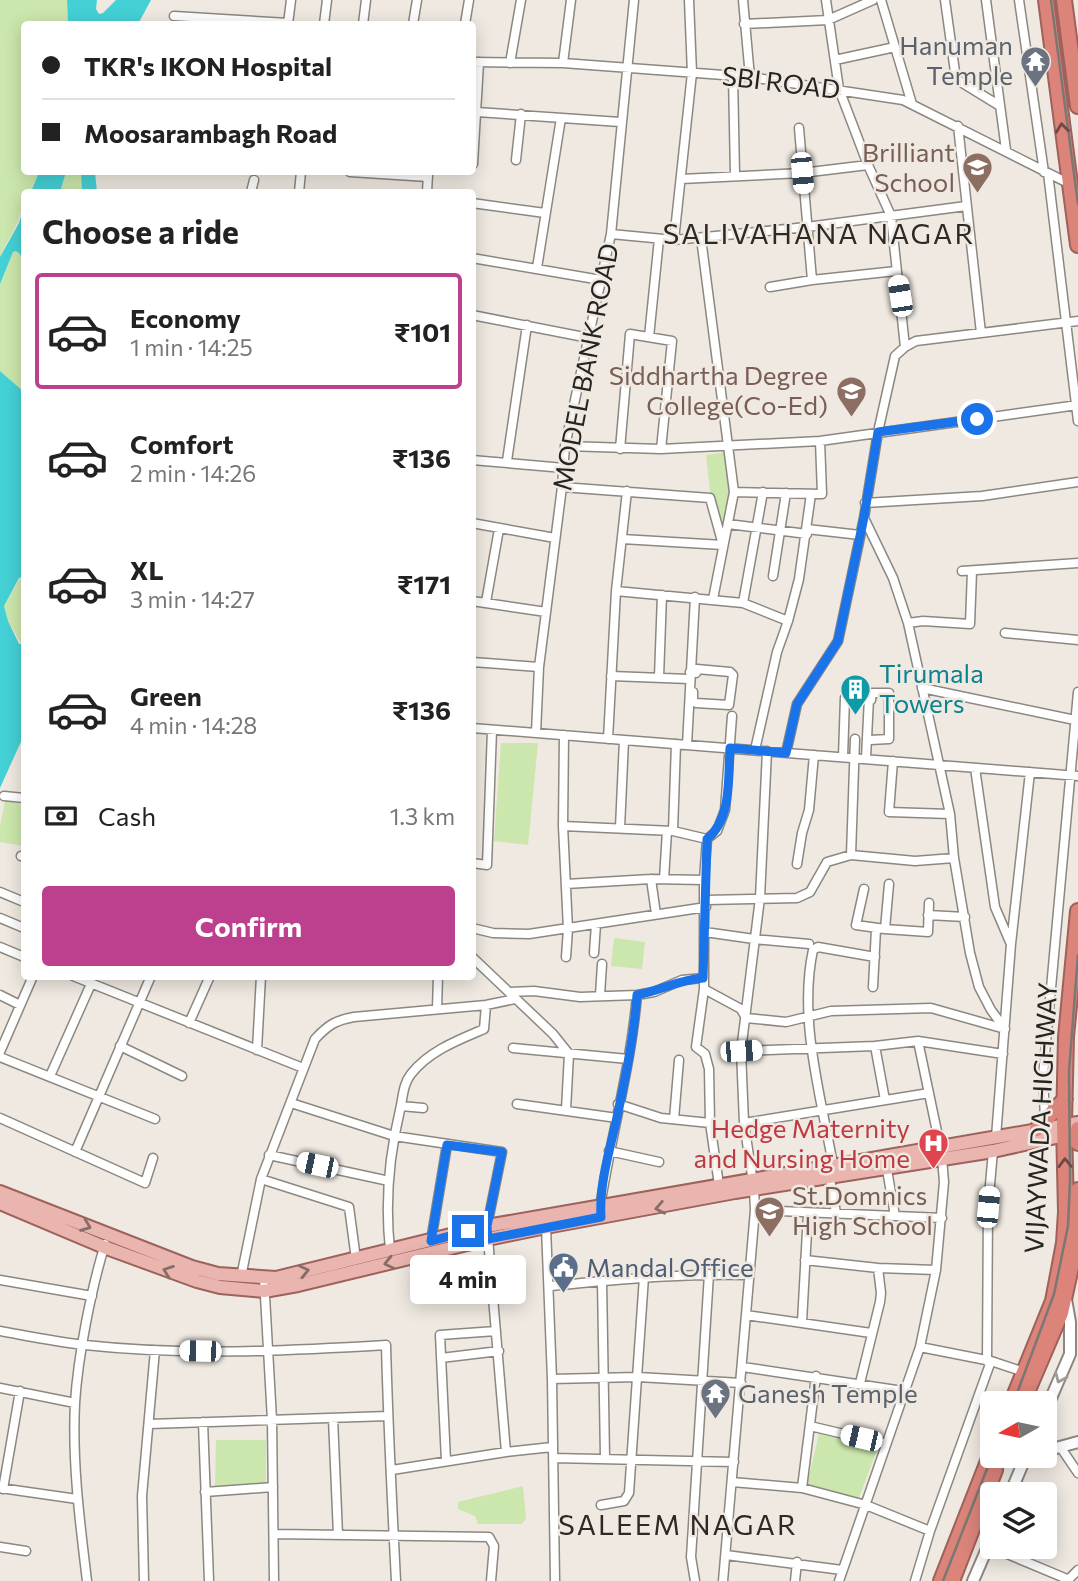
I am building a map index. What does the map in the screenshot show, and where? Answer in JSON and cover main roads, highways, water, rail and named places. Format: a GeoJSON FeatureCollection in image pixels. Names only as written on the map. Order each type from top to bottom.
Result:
{"type":"FeatureCollection","features":[{"type":"Feature","properties":{"kind":"highway"},"geometry":{"type":"LineString","coordinates":[[1046,0],[1078,245]]}},
{"type":"Feature","properties":{"kind":"highway"},"geometry":{"type":"LineString","coordinates":[[1064,0],[1078,106]]}},
{"type":"Feature","properties":{"kind":"highway","name":"VIJAYWADA HIGHWAY"},"geometry":{"type":"LineString","coordinates":[[1078,911],[1066,1037],[1065,1098],[1078,1143]]}},
{"type":"Feature","properties":{"kind":"highway"},"geometry":{"type":"LineString","coordinates":[[1041,1124],[1065,1098]]}},
{"type":"Feature","properties":{"kind":"highway","name":"VIJAYWADA HIGHWAY"},"geometry":{"type":"LineString","coordinates":[[1016,1391],[1053,1301],[1063,1243],[1072,1129]]}},
{"type":"Feature","properties":{"kind":"highway","name":"VIJAYWADA HIGHWAY"},"geometry":{"type":"LineString","coordinates":[[1028,1391],[1066,1293],[1073,1258],[1078,1190]]}},
{"type":"Feature","properties":{"kind":"highway"},"geometry":{"type":"LineString","coordinates":[[941,1581],[985,1468]]}},
{"type":"Feature","properties":{"kind":"highway"},"geometry":{"type":"LineString","coordinates":[[952,1581],[995,1468]]}},
{"type":"Feature","properties":{"kind":"main road"},"geometry":{"type":"LineString","coordinates":[[264,1285],[276,1278],[431,1241],[754,1184],[833,1165],[886,1161],[941,1152],[1041,1124],[1072,1129]]}},
{"type":"Feature","properties":{"kind":"main road"},"geometry":{"type":"LineString","coordinates":[[941,1152],[993,1151],[1072,1129]]}},
{"type":"Feature","properties":{"kind":"main road"},"geometry":{"type":"LineString","coordinates":[[0,1203],[106,1241],[240,1284],[298,1285],[487,1232],[546,1227],[719,1185],[830,1179],[886,1161]]}},
{"type":"Feature","properties":{"kind":"main road"},"geometry":{"type":"LineString","coordinates":[[0,1192],[106,1241]]}},
{"type":"Feature","properties":{"kind":"water"},"geometry":{"type":"Polygon","coordinates":[[[67,0],[97,0],[96,9],[99,14],[116,0],[151,0],[140,21],[68,21],[67,0]]]}},
{"type":"Feature","properties":{"kind":"water"},"geometry":{"type":"Polygon","coordinates":[[[38,175],[65,175],[61,189],[32,189],[38,175]]]}},
{"type":"Feature","properties":{"kind":"water"},"geometry":{"type":"Polygon","coordinates":[[[81,175],[95,175],[97,189],[82,189],[81,175]]]}},
{"type":"Feature","properties":{"kind":"water"},"geometry":{"type":"Polygon","coordinates":[[[21,216],[21,258],[16,251],[13,252],[0,284],[0,257],[21,216]]]}},
{"type":"Feature","properties":{"kind":"water"},"geometry":{"type":"Polygon","coordinates":[[[0,371],[21,389],[21,577],[4,606],[8,621],[21,644],[21,742],[0,788],[0,371]]]}},
{"type":"Feature","properties":{"kind":"railway"},"geometry":{"type":"LineString","coordinates":[[1051,0],[1078,204]]}},
{"type":"Feature","properties":{"kind":"railway"},"geometry":{"type":"LineString","coordinates":[[1018,1391],[1054,1294],[1068,1226],[1069,1071],[1078,955]]}},
{"type":"Feature","properties":{"kind":"railway"},"geometry":{"type":"LineString","coordinates":[[943,1581],[987,1468]]}},
{"type":"Feature","properties":{"kind":"place","name":"Hanuman Temple"},"geometry":{"type":"Point","coordinates":[1036,88]}},
{"type":"Feature","properties":{"kind":"place","name":"Brilliant School"},"geometry":{"type":"Point","coordinates":[978,195]}},
{"type":"Feature","properties":{"kind":"place","name":"Siddhartha Degree College(Co-Ed)"},"geometry":{"type":"Point","coordinates":[851,418]}},
{"type":"Feature","properties":{"kind":"place","name":"Tirumala Towers"},"geometry":{"type":"Point","coordinates":[856,716]}},
{"type":"Feature","properties":{"kind":"place","name":"Hedge Maternity and Nursing Home"},"geometry":{"type":"Point","coordinates":[933,1171]}},
{"type":"Feature","properties":{"kind":"place","name":"St.Domnics High School"},"geometry":{"type":"Point","coordinates":[769,1238]}},
{"type":"Feature","properties":{"kind":"place","name":"Mandal Office"},"geometry":{"type":"Point","coordinates":[563,1295]}},
{"type":"Feature","properties":{"kind":"place","name":"Ganesh Temple"},"geometry":{"type":"Point","coordinates":[715,1421]}},
{"type":"Feature","properties":{"kind":"district","name":"SALIVAHANA NAGAR"},"geometry":{"type":"Point","coordinates":[819,234]}},
{"type":"Feature","properties":{"kind":"district","name":"SALEEM NAGAR"},"geometry":{"type":"Point","coordinates":[678,1525]}}]}
